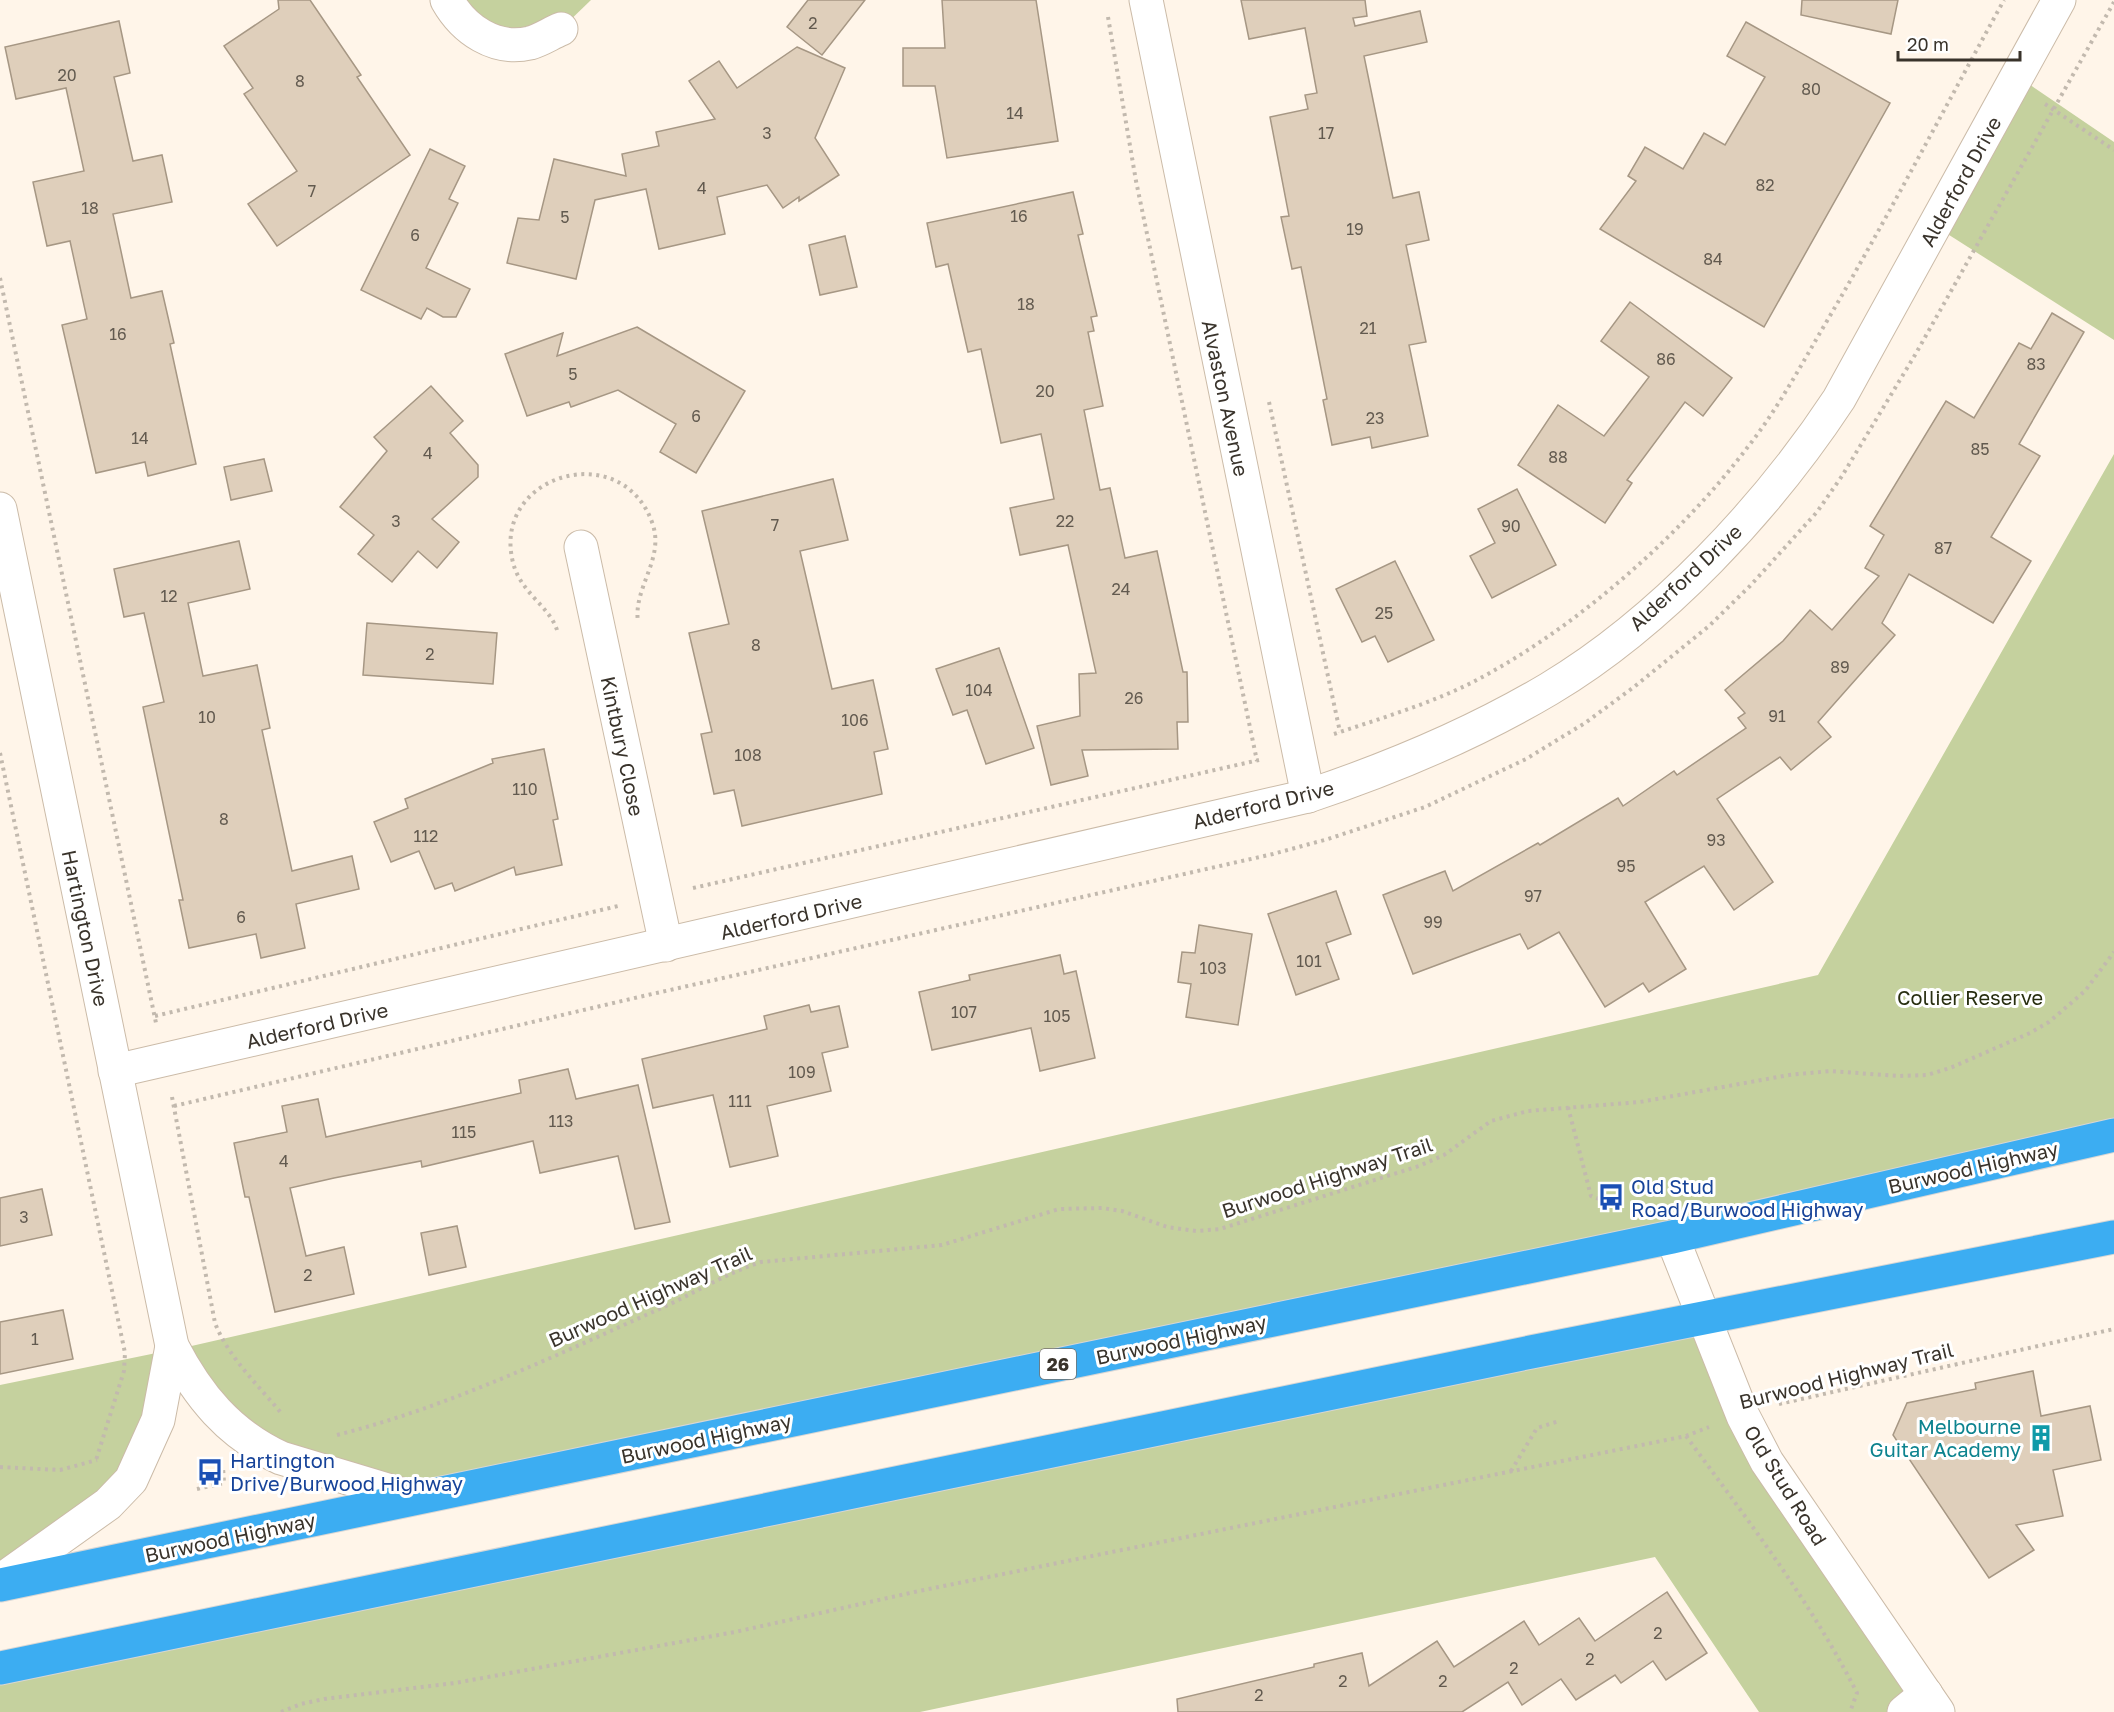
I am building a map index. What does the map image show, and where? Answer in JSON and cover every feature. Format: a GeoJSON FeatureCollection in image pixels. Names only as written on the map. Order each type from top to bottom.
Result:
{"type":"FeatureCollection","features":[{"type":"Feature","properties":{"kind":"highway","name":"Burwood Highway"},"geometry":{"type":"LineString","coordinates":[[0,1583],[1672,1237],[2114,1135]]}},
{"type":"Feature","properties":{"kind":"highway"},"geometry":{"type":"LineString","coordinates":[[0,1668],[1703,1318],[2114,1237]]}},
{"type":"Feature","properties":{"kind":"street"},"geometry":{"type":"LineString","coordinates":[[447,0],[464,24],[483,37],[506,44],[531,43],[561,29]]}},
{"type":"Feature","properties":{"kind":"street","name":"Alvaston Avenue"},"geometry":{"type":"LineString","coordinates":[[1146,0],[1308,796]]}},
{"type":"Feature","properties":{"kind":"street","name":"Alderford Drive"},"geometry":{"type":"LineString","coordinates":[[116,1071],[1308,796],[1405,761],[1464,734],[1551,688],[1642,620],[1727,541],[1768,496],[1812,441],[1839,399],[2059,0]]}},
{"type":"Feature","properties":{"kind":"street","name":"Hartington Drive"},"geometry":{"type":"LineString","coordinates":[[0,509],[172,1346],[222,1419],[236,1432],[262,1449],[281,1458],[414,1498]]}},
{"type":"Feature","properties":{"kind":"street","name":"Kintbury Close"},"geometry":{"type":"LineString","coordinates":[[581,547],[666,945]]}},
{"type":"Feature","properties":{"kind":"street","name":"Old Stud Road"},"geometry":{"type":"LineString","coordinates":[[1672,1237],[1743,1416],[1773,1470],[1923,1706]]}},
{"type":"Feature","properties":{"kind":"street","name":"Hartington Drive"},"geometry":{"type":"LineString","coordinates":[[0,1583],[108,1504],[131,1480],[158,1420],[172,1346]]}},
{"type":"Feature","properties":{"kind":"path"},"geometry":{"type":"LineString","coordinates":[[1340,732],[1439,698],[1526,651],[1626,575],[1662,543],[1705,497],[1747,448],[1781,398],[1845,290],[2004,0]]}},
{"type":"Feature","properties":{"kind":"path"},"geometry":{"type":"LineString","coordinates":[[694,888],[1257,761],[1136,182],[1107,11]]}},
{"type":"Feature","properties":{"kind":"path"},"geometry":{"type":"LineString","coordinates":[[2013,84],[2114,150]]}},
{"type":"Feature","properties":{"kind":"path"},"geometry":{"type":"LineString","coordinates":[[0,278],[155,1016],[619,906]]}},
{"type":"Feature","properties":{"kind":"path"},"geometry":{"type":"LineString","coordinates":[[0,753],[125,1353],[124,1371],[96,1460],[60,1470],[0,1467]]}},
{"type":"Feature","properties":{"kind":"path","name":"Burwood Highway Trail"},"geometry":{"type":"LineString","coordinates":[[328,1436],[465,1394],[668,1305],[739,1269],[761,1262],[942,1245],[1059,1209],[1102,1208],[1122,1211],[1167,1227],[1196,1231],[1220,1229],[1419,1166],[1444,1155],[1491,1121],[1528,1111],[1640,1102],[1789,1075],[1820,1072],[1927,1075],[1950,1068],[2030,1033],[2049,1022],[2085,992],[2114,952]]}},
{"type":"Feature","properties":{"kind":"path"},"geometry":{"type":"LineString","coordinates":[[172,1097],[215,1323],[230,1350],[288,1421]]}},
{"type":"Feature","properties":{"kind":"path"},"geometry":{"type":"LineString","coordinates":[[1568,1107],[1591,1196],[1602,1200],[1611,1197]]}},
{"type":"Feature","properties":{"kind":"path","name":"Burwood Highway Trail"},"geometry":{"type":"LineString","coordinates":[[281,1712],[324,1699],[455,1683],[735,1632],[919,1591],[1686,1436],[1778,1405],[2114,1329]]}},
{"type":"Feature","properties":{"kind":"path"},"geometry":{"type":"LineString","coordinates":[[1510,1472],[1536,1428],[1559,1421]]}},
{"type":"Feature","properties":{"kind":"path"},"geometry":{"type":"LineString","coordinates":[[1686,1436],[1774,1558],[1840,1660],[1857,1694],[1850,1712]]}},
{"type":"Feature","properties":{"kind":"path"},"geometry":{"type":"LineString","coordinates":[[197,1489],[224,1483],[225,1477],[221,1461]]}},
{"type":"Feature","properties":{"kind":"green space"},"geometry":{"type":"Polygon","coordinates":[[[447,0],[591,0],[561,29],[531,43],[447,0]]]}},
{"type":"Feature","properties":{"kind":"green space"},"geometry":{"type":"Polygon","coordinates":[[[2017,76],[2114,142],[2114,340],[1935,226],[2017,76]]]}},
{"type":"Feature","properties":{"kind":"green space","name":"Collier Reserve"},"geometry":{"type":"Polygon","coordinates":[[[2114,454],[2114,1135],[414,1498],[281,1458],[174,1350],[1818,975],[2114,454]]]}},
{"type":"Feature","properties":{"kind":"green space"},"geometry":{"type":"Polygon","coordinates":[[[1703,1318],[1743,1416],[1938,1712],[1759,1712],[1655,1557],[920,1712],[0,1712],[0,1668],[1703,1318]]]}},
{"type":"Feature","properties":{"kind":"green space"},"geometry":{"type":"Polygon","coordinates":[[[171,1350],[146,1451],[0,1581],[0,1385],[171,1350]]]}},
{"type":"Feature","properties":{"kind":"building"},"geometry":{"type":"Polygon","coordinates":[[[278,0],[310,0],[361,75],[357,77],[410,155],[277,246],[248,204],[297,171],[244,94],[253,88],[224,46],[279,9],[278,0]]]}},
{"type":"Feature","properties":{"kind":"building"},"geometry":{"type":"Polygon","coordinates":[[[808,0],[865,0],[822,55],[787,27],[808,0]]]}},
{"type":"Feature","properties":{"kind":"building"},"geometry":{"type":"Polygon","coordinates":[[[942,0],[1036,0],[1058,141],[947,158],[935,86],[903,86],[903,48],[945,48],[942,0]]]}},
{"type":"Feature","properties":{"kind":"building"},"geometry":{"type":"Polygon","coordinates":[[[1241,0],[1365,0],[1367,16],[1353,18],[1355,26],[1420,11],[1427,42],[1364,56],[1393,198],[1419,192],[1429,240],[1406,245],[1426,342],[1409,345],[1428,436],[1372,448],[1370,437],[1332,445],[1323,400],[1327,399],[1301,267],[1292,269],[1281,217],[1289,216],[1270,117],[1308,109],[1305,95],[1317,93],[1305,28],[1249,39],[1241,0]]]}},
{"type":"Feature","properties":{"kind":"building"},"geometry":{"type":"Polygon","coordinates":[[[1802,0],[1898,0],[1891,34],[1801,15],[1802,0]]]}},
{"type":"Feature","properties":{"kind":"building"},"geometry":{"type":"Polygon","coordinates":[[[119,21],[130,73],[114,77],[133,161],[162,155],[172,202],[113,214],[131,298],[162,291],[174,343],[170,344],[196,464],[148,476],[145,462],[96,473],[62,325],[87,319],[70,241],[47,246],[33,182],[84,171],[66,88],[16,99],[5,47],[119,21]]]}},
{"type":"Feature","properties":{"kind":"building"},"geometry":{"type":"Polygon","coordinates":[[[1746,22],[1890,103],[1764,327],[1600,229],[1636,181],[1628,176],[1645,147],[1683,169],[1704,133],[1725,145],[1765,77],[1727,56],[1746,22]]]}},
{"type":"Feature","properties":{"kind":"building"},"geometry":{"type":"Polygon","coordinates":[[[797,47],[845,68],[815,138],[839,175],[799,201],[799,197],[783,208],[767,185],[717,197],[725,234],[659,249],[646,189],[595,200],[576,279],[507,263],[518,218],[539,220],[554,159],[626,176],[622,154],[659,146],[656,132],[715,119],[689,81],[719,61],[737,88],[797,47]]]}},
{"type":"Feature","properties":{"kind":"building"},"geometry":{"type":"Polygon","coordinates":[[[430,149],[465,166],[449,199],[458,203],[426,268],[470,289],[456,317],[443,317],[427,308],[421,319],[361,290],[430,149]]]}},
{"type":"Feature","properties":{"kind":"building"},"geometry":{"type":"Polygon","coordinates":[[[1073,192],[1083,234],[1078,235],[1097,316],[1091,317],[1094,331],[1088,332],[1103,406],[1084,410],[1100,490],[1110,488],[1125,558],[1157,551],[1183,672],[1187,672],[1188,722],[1177,722],[1178,749],[1082,750],[1088,776],[1051,785],[1037,726],[1080,716],[1079,674],[1096,673],[1068,545],[1020,555],[1010,508],[1054,499],[1041,434],[1001,443],[981,349],[968,352],[948,264],[936,267],[927,223],[1073,192]]]}},
{"type":"Feature","properties":{"kind":"building"},"geometry":{"type":"Polygon","coordinates":[[[845,236],[857,287],[820,295],[809,245],[845,236]]]}},
{"type":"Feature","properties":{"kind":"building"},"geometry":{"type":"Polygon","coordinates":[[[1630,302],[1732,378],[1703,416],[1685,402],[1627,480],[1632,483],[1605,523],[1518,465],[1558,405],[1604,436],[1649,377],[1601,341],[1630,302]]]}},
{"type":"Feature","properties":{"kind":"building"},"geometry":{"type":"Polygon","coordinates":[[[2052,313],[2084,332],[2019,444],[2040,456],[1991,537],[2031,561],[1993,623],[1909,574],[1882,623],[1895,635],[1818,722],[1831,737],[1791,770],[1780,757],[1717,799],[1773,882],[1734,910],[1704,866],[1645,902],[1686,969],[1649,992],[1643,983],[1605,1007],[1559,932],[1528,949],[1520,934],[1413,974],[1383,895],[1445,871],[1453,891],[1538,843],[1540,845],[1618,798],[1623,806],[1674,771],[1677,775],[1746,728],[1738,718],[1745,713],[1725,690],[1783,641],[1810,610],[1832,630],[1879,576],[1865,568],[1884,535],[1870,526],[1946,401],[1974,418],[2019,343],[2031,349],[2052,313]]]}},
{"type":"Feature","properties":{"kind":"building"},"geometry":{"type":"Polygon","coordinates":[[[637,327],[745,391],[696,473],[660,452],[676,424],[618,390],[571,407],[569,402],[527,416],[505,354],[563,333],[557,356],[637,327]]]}},
{"type":"Feature","properties":{"kind":"building"},"geometry":{"type":"Polygon","coordinates":[[[431,386],[463,421],[450,433],[478,465],[478,477],[432,519],[459,542],[437,568],[418,551],[392,582],[358,554],[374,535],[340,507],[387,451],[374,437],[431,386]]]}},
{"type":"Feature","properties":{"kind":"building"},"geometry":{"type":"Polygon","coordinates":[[[264,459],[272,491],[231,500],[224,467],[264,459]]]}},
{"type":"Feature","properties":{"kind":"building"},"geometry":{"type":"Polygon","coordinates":[[[833,479],[848,540],[800,551],[832,689],[873,680],[888,749],[874,752],[882,794],[742,826],[734,790],[714,794],[701,734],[712,732],[689,633],[729,624],[702,511],[833,479]]]}},
{"type":"Feature","properties":{"kind":"building"},"geometry":{"type":"Polygon","coordinates":[[[1517,489],[1556,565],[1492,598],[1470,556],[1495,543],[1478,509],[1517,489]]]}},
{"type":"Feature","properties":{"kind":"building"},"geometry":{"type":"Polygon","coordinates":[[[239,541],[250,589],[188,603],[203,676],[257,665],[270,728],[262,730],[292,871],[352,856],[359,889],[296,904],[305,948],[261,958],[256,934],[189,948],[179,900],[183,900],[143,707],[164,702],[144,613],[124,617],[114,569],[239,541]]]}},
{"type":"Feature","properties":{"kind":"building"},"geometry":{"type":"Polygon","coordinates":[[[1395,561],[1434,640],[1388,662],[1375,636],[1362,642],[1336,589],[1395,561]]]}},
{"type":"Feature","properties":{"kind":"building"},"geometry":{"type":"Polygon","coordinates":[[[367,623],[497,633],[493,684],[363,675],[367,623]]]}},
{"type":"Feature","properties":{"kind":"building"},"geometry":{"type":"Polygon","coordinates":[[[999,648],[1034,748],[986,764],[967,710],[953,715],[936,669],[999,648]]]}},
{"type":"Feature","properties":{"kind":"building"},"geometry":{"type":"Polygon","coordinates":[[[544,749],[558,819],[553,820],[562,865],[516,875],[514,867],[455,891],[452,883],[435,889],[419,851],[391,862],[374,822],[408,808],[405,799],[493,763],[492,759],[544,749]]]}},
{"type":"Feature","properties":{"kind":"building"},"geometry":{"type":"Polygon","coordinates":[[[1336,891],[1351,934],[1326,943],[1339,979],[1296,995],[1268,914],[1336,891]]]}},
{"type":"Feature","properties":{"kind":"building"},"geometry":{"type":"Polygon","coordinates":[[[1199,925],[1252,934],[1238,1025],[1186,1017],[1191,984],[1178,982],[1182,952],[1195,953],[1199,925]]]}},
{"type":"Feature","properties":{"kind":"building"},"geometry":{"type":"Polygon","coordinates":[[[1060,955],[1064,974],[1076,971],[1095,1058],[1040,1071],[1031,1028],[932,1050],[919,992],[970,980],[969,975],[1060,955]]]}},
{"type":"Feature","properties":{"kind":"building"},"geometry":{"type":"Polygon","coordinates":[[[809,1005],[811,1012],[839,1006],[848,1047],[822,1053],[831,1091],[767,1106],[778,1156],[730,1167],[713,1095],[653,1108],[642,1059],[767,1029],[764,1016],[809,1005]]]}},
{"type":"Feature","properties":{"kind":"building"},"geometry":{"type":"Polygon","coordinates":[[[568,1069],[576,1099],[638,1085],[670,1222],[635,1229],[618,1156],[540,1173],[533,1141],[422,1167],[421,1161],[290,1188],[306,1256],[344,1247],[354,1294],[275,1312],[249,1197],[245,1197],[234,1143],[287,1132],[282,1106],[318,1099],[326,1137],[521,1093],[519,1080],[568,1069]]]}},
{"type":"Feature","properties":{"kind":"building"},"geometry":{"type":"Polygon","coordinates":[[[42,1189],[52,1235],[0,1246],[0,1198],[42,1189]]]}},
{"type":"Feature","properties":{"kind":"building"},"geometry":{"type":"Polygon","coordinates":[[[457,1226],[466,1267],[429,1275],[421,1233],[457,1226]]]}},
{"type":"Feature","properties":{"kind":"building"},"geometry":{"type":"Polygon","coordinates":[[[63,1310],[73,1359],[0,1374],[0,1322],[63,1310]]]}},
{"type":"Feature","properties":{"kind":"building"},"geometry":{"type":"Polygon","coordinates":[[[2033,1371],[2041,1416],[2090,1406],[2101,1460],[2053,1470],[2063,1516],[2016,1525],[2034,1550],[1989,1578],[1893,1435],[1907,1403],[1976,1389],[1975,1383],[2033,1371]]]}},
{"type":"Feature","properties":{"kind":"building"},"geometry":{"type":"Polygon","coordinates":[[[1667,1592],[1707,1653],[1666,1680],[1653,1661],[1621,1683],[1615,1675],[1576,1700],[1561,1679],[1522,1705],[1508,1682],[1462,1712],[1178,1712],[1177,1699],[1314,1667],[1314,1664],[1362,1653],[1369,1686],[1437,1641],[1454,1667],[1524,1621],[1539,1645],[1579,1618],[1595,1641],[1667,1592]]]}},
{"type":"Feature","properties":{"kind":"place","name":"Old Stud Road/Burwood Highway"},"geometry":{"type":"Point","coordinates":[1611,1197]}},
{"type":"Feature","properties":{"kind":"place","name":"Melbourne Guitar Academy"},"geometry":{"type":"Point","coordinates":[2041,1438]}},
{"type":"Feature","properties":{"kind":"place","name":"Hartington Drive/Burwood Highway"},"geometry":{"type":"Point","coordinates":[210,1472]}}]}
